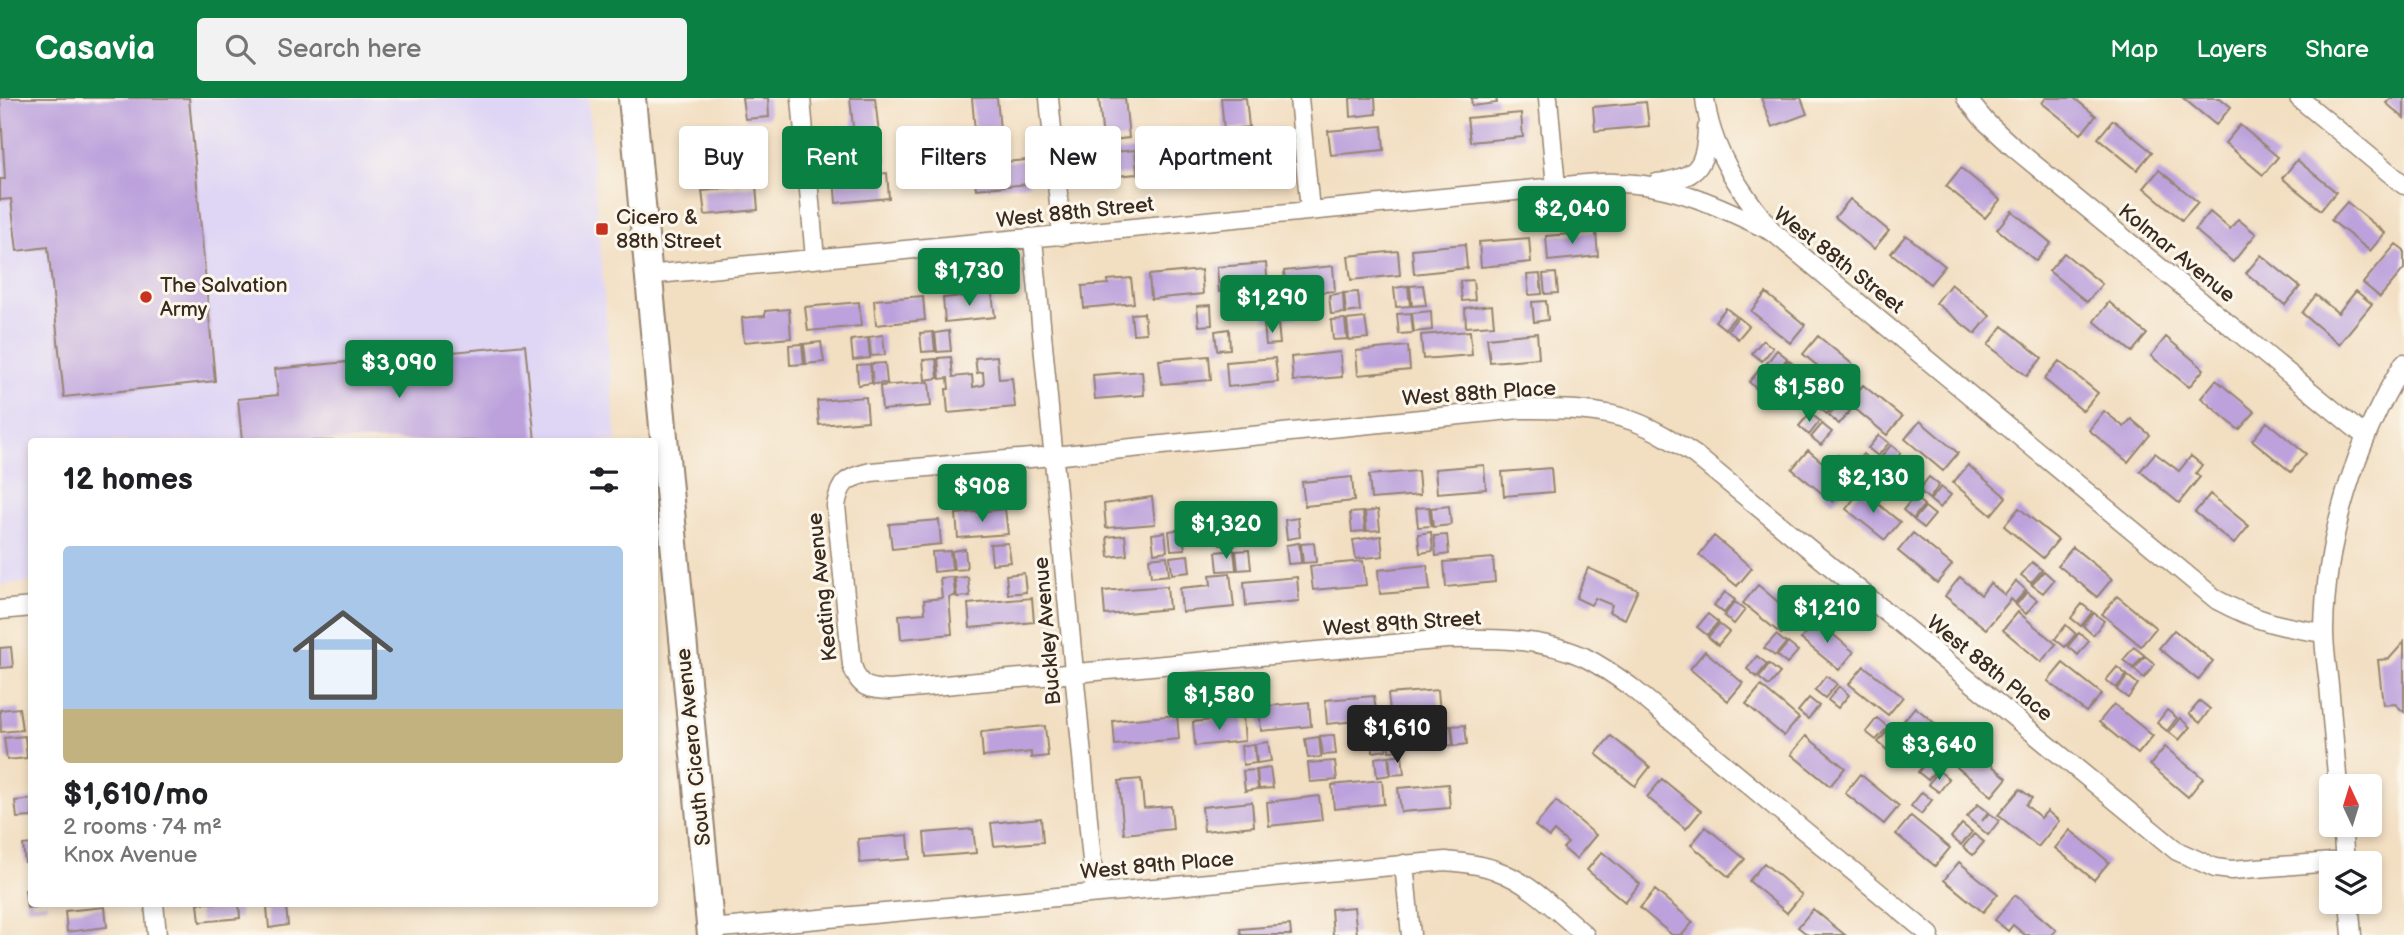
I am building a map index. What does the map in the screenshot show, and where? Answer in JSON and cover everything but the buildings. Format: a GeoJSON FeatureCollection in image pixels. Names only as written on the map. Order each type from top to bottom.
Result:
{"type":"FeatureCollection","features":[{"type":"Feature","properties":{"kind":"main road","name":"South Cicero Avenue"},"geometry":{"type":"LineString","coordinates":[[632,98],[711,932]]}},
{"type":"Feature","properties":{"kind":"street"},"geometry":{"type":"LineString","coordinates":[[802,98],[816,260]]}},
{"type":"Feature","properties":{"kind":"street"},"geometry":{"type":"LineString","coordinates":[[1049,98],[1062,236]]}},
{"type":"Feature","properties":{"kind":"street"},"geometry":{"type":"LineString","coordinates":[[1299,98],[1310,210]]}},
{"type":"Feature","properties":{"kind":"street"},"geometry":{"type":"LineString","coordinates":[[1548,98],[1556,187]]}},
{"type":"Feature","properties":{"kind":"street"},"geometry":{"type":"LineString","coordinates":[[1645,185],[1679,180],[1699,167],[1707,144],[1705,98]]}},
{"type":"Feature","properties":{"kind":"street","name":"Kolmar Avenue"},"geometry":{"type":"LineString","coordinates":[[1966,98],[2012,147],[2366,437]]}},
{"type":"Feature","properties":{"kind":"street"},"geometry":{"type":"LineString","coordinates":[[2300,98],[2404,185]]}},
{"type":"Feature","properties":{"kind":"street"},"geometry":{"type":"LineString","coordinates":[[1707,121],[1731,173],[1750,204],[1773,232]]}},
{"type":"Feature","properties":{"kind":"street","name":"West 88th Street"},"geometry":{"type":"LineString","coordinates":[[647,275],[1556,187],[1616,183],[1645,185],[1678,192],[1727,210],[1773,232],[2217,600],[2259,621],[2282,628],[2324,633]]}},
{"type":"Feature","properties":{"kind":"street","name":"Buckley Avenue"},"geometry":{"type":"LineString","coordinates":[[1033,239],[1095,893]]}},
{"type":"Feature","properties":{"kind":"street"},"geometry":{"type":"LineString","coordinates":[[2337,774],[2324,633],[2326,594],[2341,511],[2366,437],[2404,363]]}},
{"type":"Feature","properties":{"kind":"street","name":"West 88th Place"},"geometry":{"type":"LineString","coordinates":[[843,483],[854,476],[871,472],[1520,409],[1559,408],[1597,412],[1632,420],[1695,455],[2176,850],[2215,868],[2231,870],[2319,864]]}},
{"type":"Feature","properties":{"kind":"street","name":"Keating Avenue"},"geometry":{"type":"LineString","coordinates":[[843,483],[838,492],[836,506],[852,665],[856,678],[863,685]]}},
{"type":"Feature","properties":{"kind":"street"},"geometry":{"type":"LineString","coordinates":[[0,610],[28,607]]}},
{"type":"Feature","properties":{"kind":"street","name":"West 89th Street"},"geometry":{"type":"LineString","coordinates":[[863,685],[873,690],[890,690],[1447,639],[1507,640],[1555,648],[1584,657],[1631,687],[1930,935]]}},
{"type":"Feature","properties":{"kind":"street","name":"West 89th Place"},"geometry":{"type":"LineString","coordinates":[[711,932],[1446,861],[1496,870],[1536,894],[1585,935]]}},
{"type":"Feature","properties":{"kind":"street"},"geometry":{"type":"LineString","coordinates":[[1404,864],[1411,935]]}},
{"type":"Feature","properties":{"kind":"street"},"geometry":{"type":"LineString","coordinates":[[154,907],[157,935]]}},
{"type":"Feature","properties":{"kind":"street"},"geometry":{"type":"LineString","coordinates":[[2350,914],[2352,935]]}},
{"type":"Feature","properties":{"kind":"shaded area"},"geometry":{"type":"Polygon","coordinates":[[[0,98],[588,98],[616,438],[28,438],[28,582],[0,585],[0,98]]]}},
{"type":"Feature","properties":{"kind":"place","name":"Cicero & 88th Street"},"geometry":{"type":"Point","coordinates":[602,229]}},
{"type":"Feature","properties":{"kind":"place","name":"The Salvation Army"},"geometry":{"type":"Point","coordinates":[146,297]}}]}
